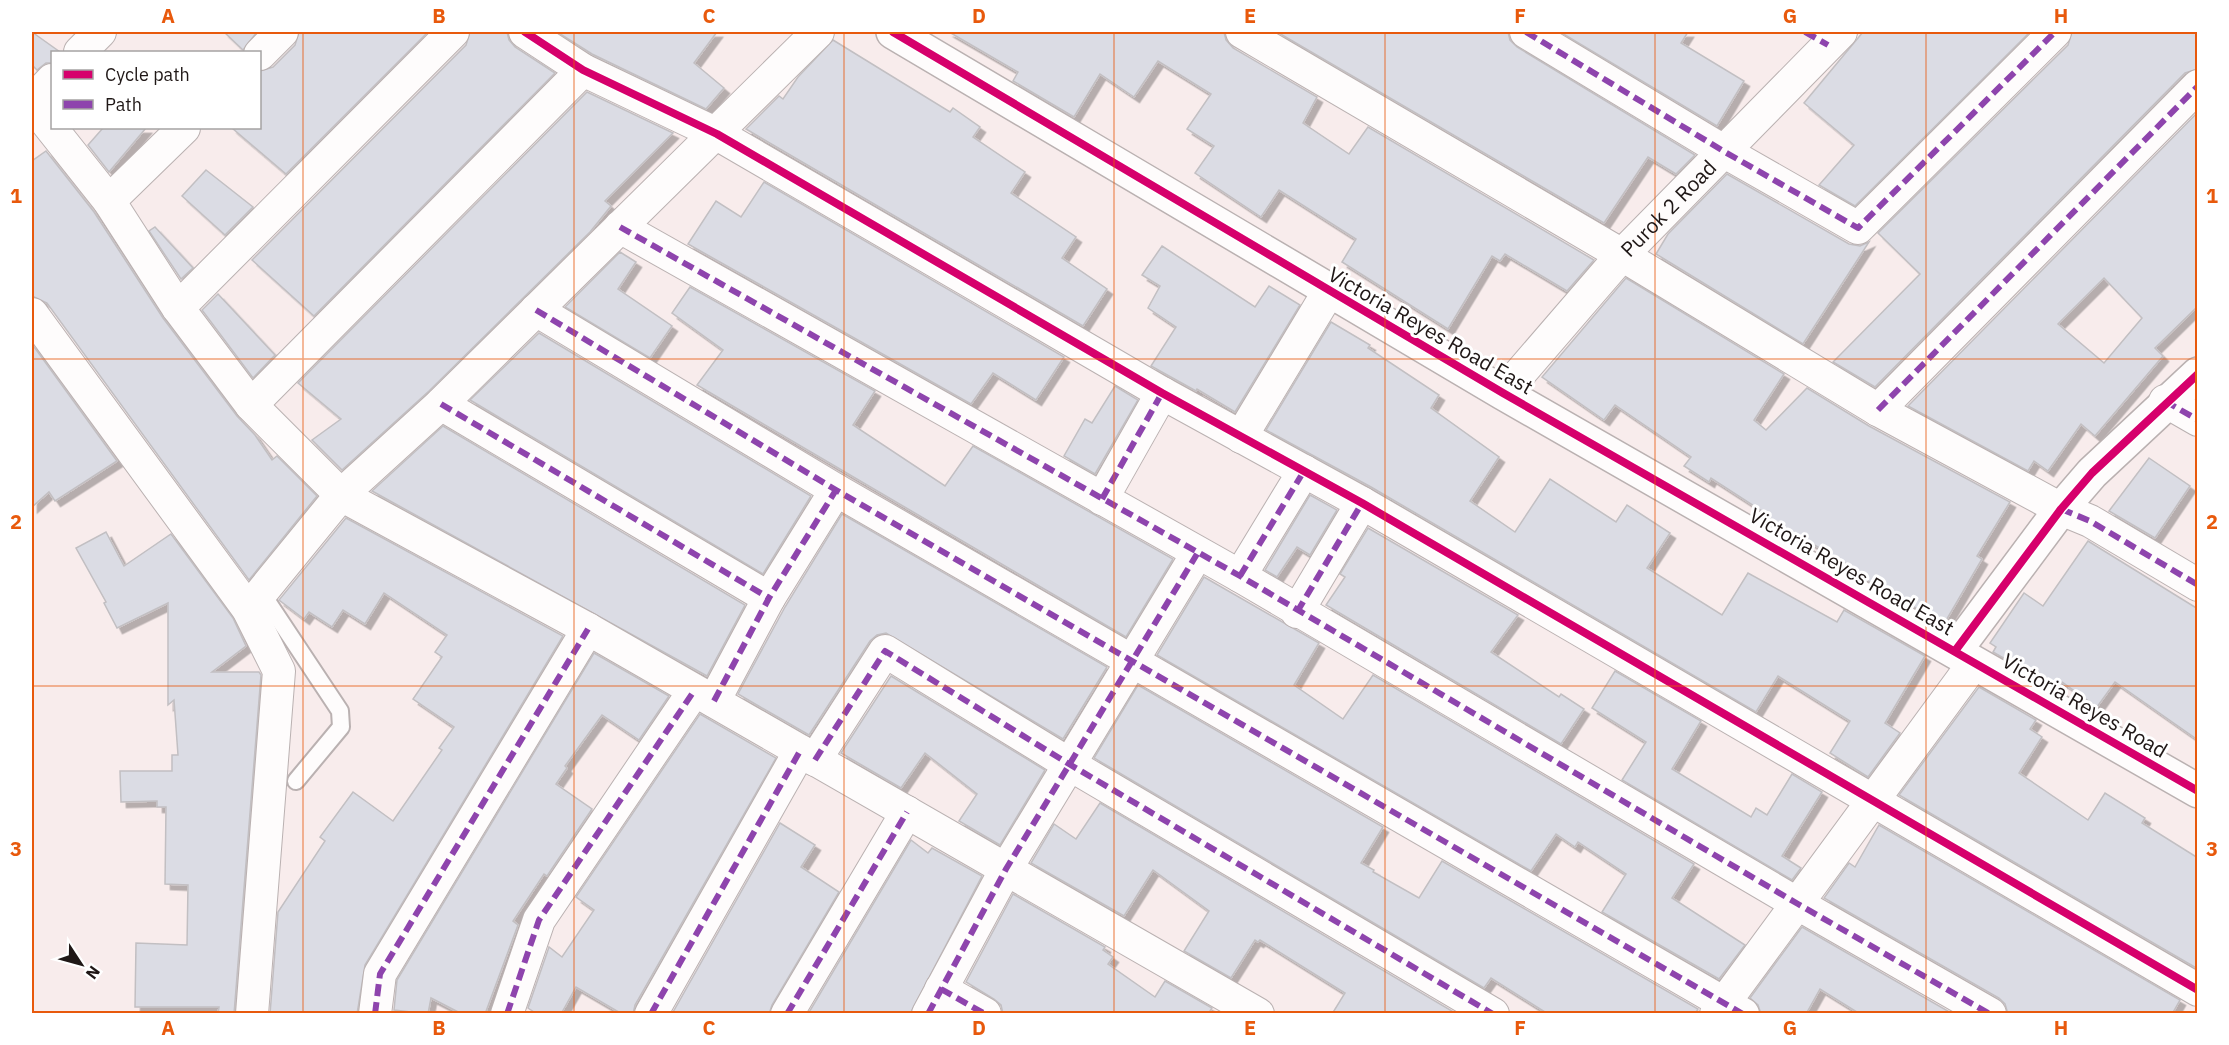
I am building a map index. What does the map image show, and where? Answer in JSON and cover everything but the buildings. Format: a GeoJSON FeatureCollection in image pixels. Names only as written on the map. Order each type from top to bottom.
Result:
{"type":"FeatureCollection","features":[{"type":"Feature","properties":{"kind":"street"},"geometry":{"type":"LineString","coordinates":[[81,51],[100,32]]}},
{"type":"Feature","properties":{"kind":"street"},"geometry":{"type":"LineString","coordinates":[[261,53],[282,32]]}},
{"type":"Feature","properties":{"kind":"street"},"geometry":{"type":"LineString","coordinates":[[178,308],[453,32]]}},
{"type":"Feature","properties":{"kind":"street"},"geometry":{"type":"LineString","coordinates":[[525,32],[583,70],[717,134],[1162,393],[1362,503],[2198,990]]}},
{"type":"Feature","properties":{"kind":"street"},"geometry":{"type":"LineString","coordinates":[[255,600],[341,495],[441,404],[818,32]]}},
{"type":"Feature","properties":{"kind":"street","name":"Victoria Reyes Road East"},"geometry":{"type":"LineString","coordinates":[[893,32],[1503,393],[1965,657]]}},
{"type":"Feature","properties":{"kind":"street"},"geometry":{"type":"LineString","coordinates":[[1242,32],[1622,255],[1878,410],[2061,509],[2090,521],[2198,585]]}},
{"type":"Feature","properties":{"kind":"street"},"geometry":{"type":"LineString","coordinates":[[1526,32],[1725,152],[1858,228],[2055,32]]}},
{"type":"Feature","properties":{"kind":"street","name":"Purok 2 Road"},"geometry":{"type":"LineString","coordinates":[[1503,393],[1622,255],[1725,152],[1825,36]]}},
{"type":"Feature","properties":{"kind":"street"},"geometry":{"type":"LineString","coordinates":[[251,405],[583,70]]}},
{"type":"Feature","properties":{"kind":"street"},"geometry":{"type":"LineString","coordinates":[[51,81],[32,103],[51,127]]}},
{"type":"Feature","properties":{"kind":"street"},"geometry":{"type":"LineString","coordinates":[[1878,410],[2198,86]]}},
{"type":"Feature","properties":{"kind":"street"},"geometry":{"type":"LineString","coordinates":[[52,129],[109,201],[178,308],[251,405],[341,495],[588,629],[1258,1014]]}},
{"type":"Feature","properties":{"kind":"street"},"geometry":{"type":"LineString","coordinates":[[109,201],[183,129]]}},
{"type":"Feature","properties":{"kind":"street"},"geometry":{"type":"LineString","coordinates":[[620,227],[1197,554],[1240,576],[1297,612],[1990,1014]]}},
{"type":"Feature","properties":{"kind":"street"},"geometry":{"type":"LineString","coordinates":[[1241,437],[1329,291]]}},
{"type":"Feature","properties":{"kind":"street"},"geometry":{"type":"LineString","coordinates":[[536,310],[836,490],[1728,1010],[1798,904],[1872,801],[2061,509],[2092,474],[2165,401],[2198,374]]}},
{"type":"Feature","properties":{"kind":"street"},"geometry":{"type":"LineString","coordinates":[[32,314],[255,600],[279,671],[252,1014]]}},
{"type":"Feature","properties":{"kind":"street"},"geometry":{"type":"LineString","coordinates":[[1102,499],[1162,393]]}},
{"type":"Feature","properties":{"kind":"street"},"geometry":{"type":"LineString","coordinates":[[2165,401],[2198,420]]}},
{"type":"Feature","properties":{"kind":"street"},"geometry":{"type":"LineString","coordinates":[[441,404],[770,598]]}},
{"type":"Feature","properties":{"kind":"street"},"geometry":{"type":"LineString","coordinates":[[1240,576],[1304,471]]}},
{"type":"Feature","properties":{"kind":"street"},"geometry":{"type":"LineString","coordinates":[[507,1014],[539,920],[704,696],[770,598],[836,490]]}},
{"type":"Feature","properties":{"kind":"street"},"geometry":{"type":"LineString","coordinates":[[1297,612],[1362,503]]}},
{"type":"Feature","properties":{"kind":"street"},"geometry":{"type":"LineString","coordinates":[[985,1014],[934,1002],[1006,869],[1197,554]]}},
{"type":"Feature","properties":{"kind":"street"},"geometry":{"type":"LineString","coordinates":[[375,1014],[380,974],[588,629]]}},
{"type":"Feature","properties":{"kind":"street"},"geometry":{"type":"LineString","coordinates":[[651,1014],[808,755],[885,651],[1070,764],[1493,1014]]}},
{"type":"Feature","properties":{"kind":"street","name":"Victoria Reyes Road"},"geometry":{"type":"LineString","coordinates":[[1965,657],[2198,791]]}},
{"type":"Feature","properties":{"kind":"street"},"geometry":{"type":"LineString","coordinates":[[787,1014],[907,812]]}},
{"type":"Feature","properties":{"kind":"lane"},"geometry":{"type":"LineString","coordinates":[[255,600],[340,711],[341,727],[296,781]]}},
{"type":"Feature","properties":{"kind":"marked path"},"geometry":{"type":"LineString","coordinates":[[1526,32],[1725,152],[1858,228],[2055,32]]}},
{"type":"Feature","properties":{"kind":"marked path"},"geometry":{"type":"LineString","coordinates":[[1805,32],[1828,45]]}},
{"type":"Feature","properties":{"kind":"marked path"},"geometry":{"type":"LineString","coordinates":[[1878,410],[2198,86]]}},
{"type":"Feature","properties":{"kind":"marked path"},"geometry":{"type":"LineString","coordinates":[[620,227],[1240,576],[1798,904],[1990,1014]]}},
{"type":"Feature","properties":{"kind":"marked path"},"geometry":{"type":"LineString","coordinates":[[536,310],[836,490],[1743,1014]]}},
{"type":"Feature","properties":{"kind":"marked path"},"geometry":{"type":"LineString","coordinates":[[1102,499],[1162,393]]}},
{"type":"Feature","properties":{"kind":"marked path"},"geometry":{"type":"LineString","coordinates":[[2165,401],[2198,420]]}},
{"type":"Feature","properties":{"kind":"marked path"},"geometry":{"type":"LineString","coordinates":[[441,404],[769,598]]}},
{"type":"Feature","properties":{"kind":"marked path"},"geometry":{"type":"LineString","coordinates":[[1240,576],[1304,471]]}},
{"type":"Feature","properties":{"kind":"marked path"},"geometry":{"type":"LineString","coordinates":[[714,701],[769,598],[836,490]]}},
{"type":"Feature","properties":{"kind":"marked path"},"geometry":{"type":"LineString","coordinates":[[1297,612],[1362,503]]}},
{"type":"Feature","properties":{"kind":"marked path"},"geometry":{"type":"LineString","coordinates":[[2061,509],[2090,521],[2198,585]]}},
{"type":"Feature","properties":{"kind":"marked path"},"geometry":{"type":"LineString","coordinates":[[928,1014],[1006,869],[1197,554]]}},
{"type":"Feature","properties":{"kind":"marked path"},"geometry":{"type":"LineString","coordinates":[[375,1014],[380,974],[588,629]]}},
{"type":"Feature","properties":{"kind":"marked path"},"geometry":{"type":"LineString","coordinates":[[815,760],[885,651],[1069,764],[1493,1014]]}},
{"type":"Feature","properties":{"kind":"marked path"},"geometry":{"type":"LineString","coordinates":[[507,1014],[539,920],[694,691]]}},
{"type":"Feature","properties":{"kind":"marked path"},"geometry":{"type":"LineString","coordinates":[[651,1014],[800,751]]}},
{"type":"Feature","properties":{"kind":"marked path"},"geometry":{"type":"LineString","coordinates":[[787,1014],[907,812]]}},
{"type":"Feature","properties":{"kind":"marked path"},"geometry":{"type":"LineString","coordinates":[[941,989],[985,1014]]}},
{"type":"Feature","properties":{"kind":"cycle path"},"geometry":{"type":"LineString","coordinates":[[525,32],[583,70],[717,134],[1162,393],[1362,503],[2198,990]]}},
{"type":"Feature","properties":{"kind":"cycle path"},"geometry":{"type":"LineString","coordinates":[[893,32],[1503,393],[2198,791]]}},
{"type":"Feature","properties":{"kind":"cycle path"},"geometry":{"type":"LineString","coordinates":[[1955,651],[2061,509],[2092,473],[2198,374]]}}]}
